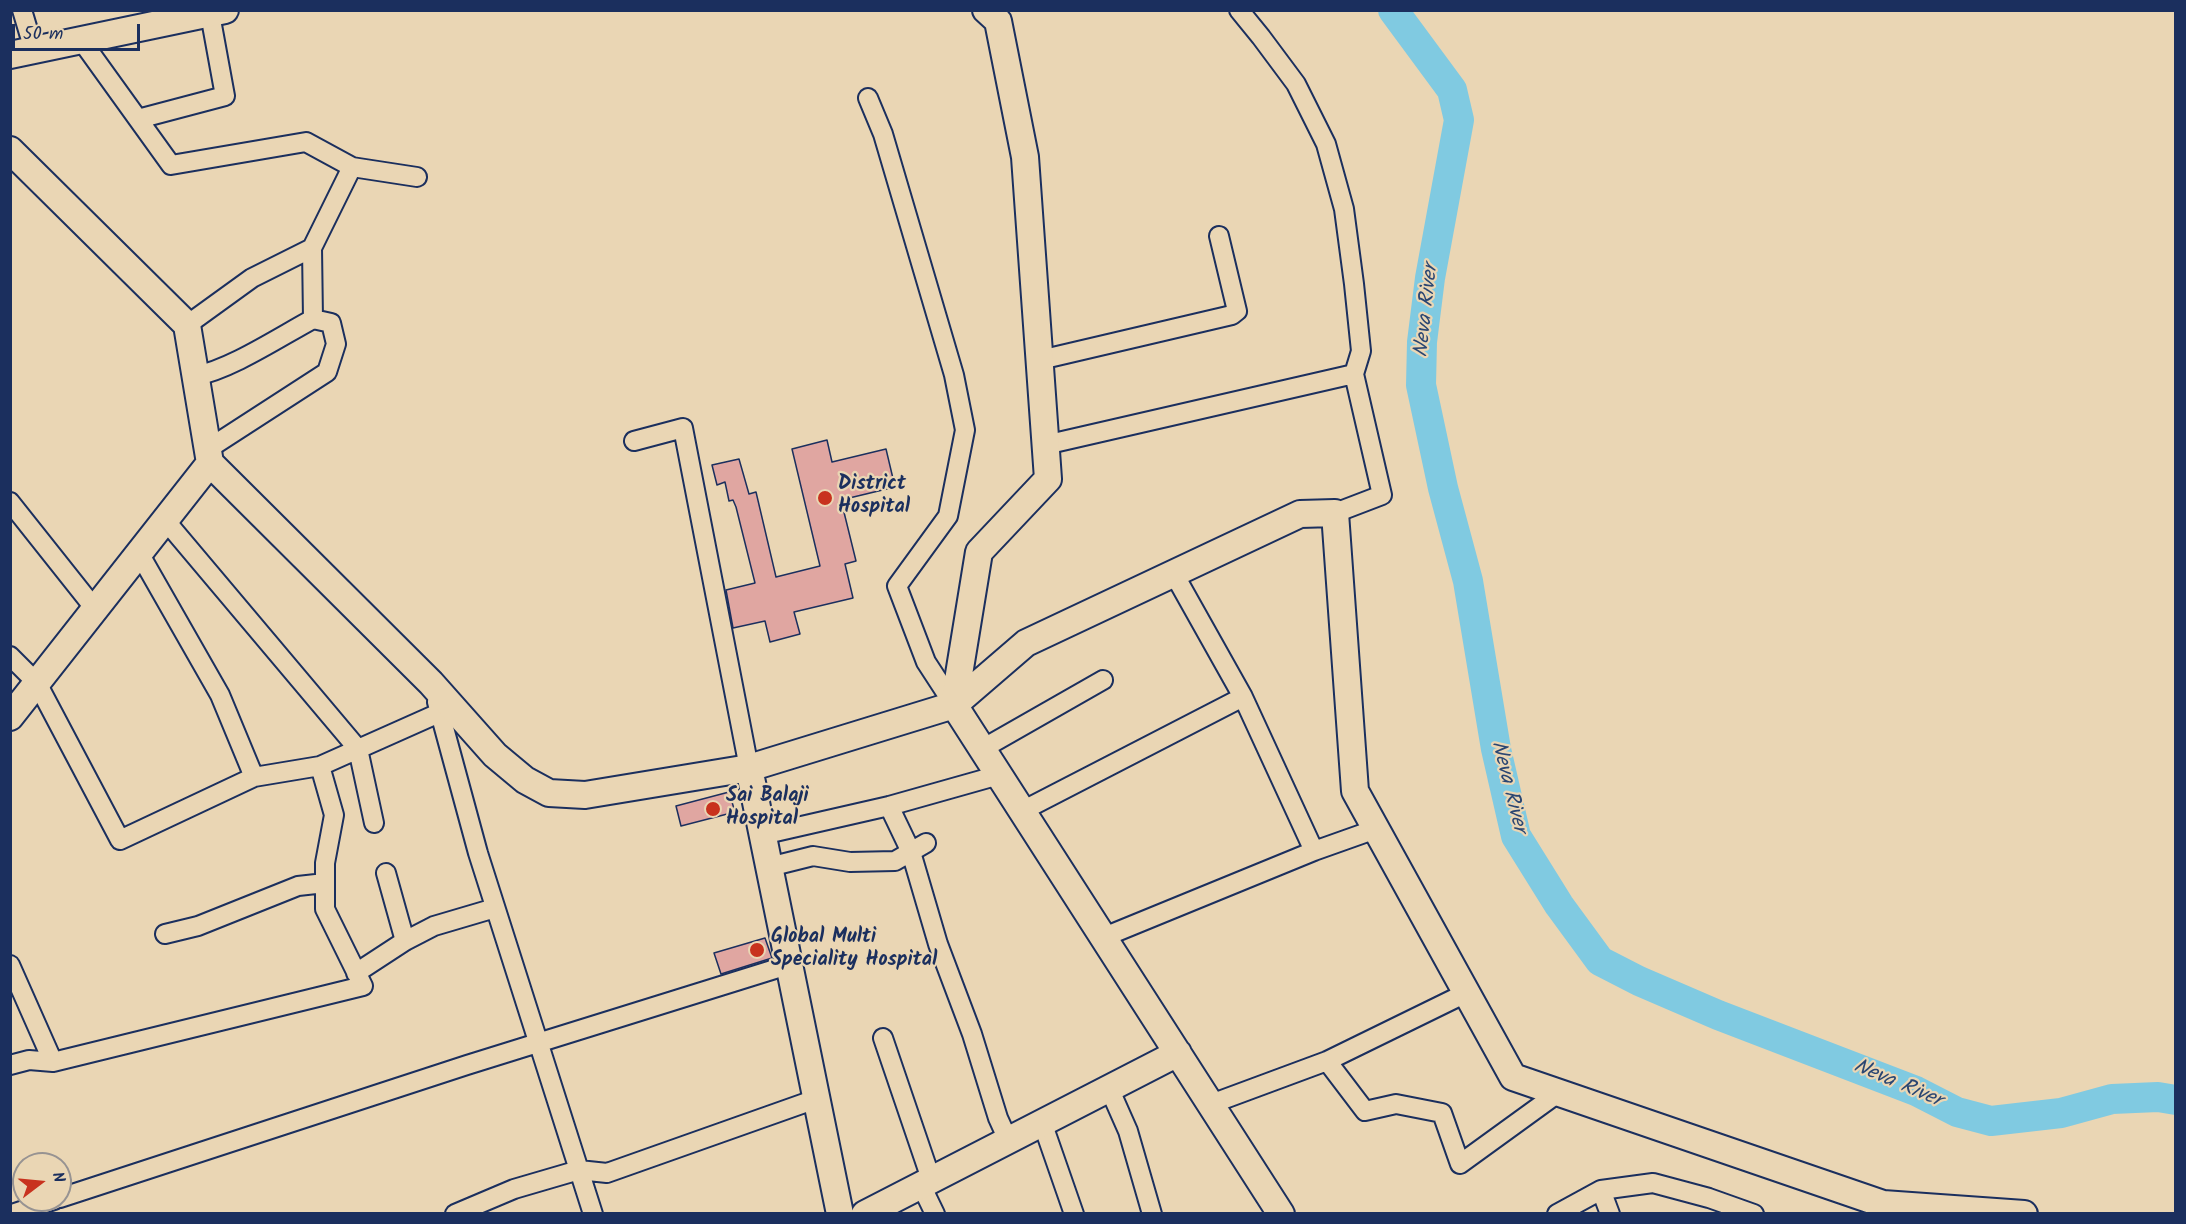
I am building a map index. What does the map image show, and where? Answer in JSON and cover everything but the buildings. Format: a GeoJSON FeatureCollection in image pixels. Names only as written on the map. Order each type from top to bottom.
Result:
{"type":"FeatureCollection","features":[{"type":"Feature","properties":{"kind":"street"},"geometry":{"type":"LineString","coordinates":[[22,10],[22,52],[207,13],[225,96],[138,118]]}},
{"type":"Feature","properties":{"kind":"street"},"geometry":{"type":"LineString","coordinates":[[10,150],[187,325],[209,456],[431,683],[495,755],[525,780],[549,794],[585,795],[749,768],[954,705],[1026,643],[1300,513],[1335,513],[1382,495],[1354,374],[1361,351],[1354,284],[1344,209],[1326,144],[1296,84],[1239,10]]}},
{"type":"Feature","properties":{"kind":"street"},"geometry":{"type":"LineString","coordinates":[[954,705],[979,552],[1048,479],[1025,158],[999,14]]}},
{"type":"Feature","properties":{"kind":"street"},"geometry":{"type":"LineString","coordinates":[[81,40],[171,165],[306,142],[352,167],[417,177]]}},
{"type":"Feature","properties":{"kind":"street"},"geometry":{"type":"LineString","coordinates":[[868,98],[883,134],[954,375],[965,430],[948,516],[897,586],[926,662],[1281,1214]]}},
{"type":"Feature","properties":{"kind":"street"},"geometry":{"type":"LineString","coordinates":[[313,319],[312,248],[352,167]]}},
{"type":"Feature","properties":{"kind":"street"},"geometry":{"type":"LineString","coordinates":[[1040,360],[1232,315],[1237,311],[1219,236]]}},
{"type":"Feature","properties":{"kind":"street"},"geometry":{"type":"LineString","coordinates":[[187,325],[252,278],[312,248]]}},
{"type":"Feature","properties":{"kind":"street"},"geometry":{"type":"LineString","coordinates":[[10,717],[165,520],[209,456],[327,372],[336,344],[331,323],[313,319],[236,360],[204,375],[195,376]]}},
{"type":"Feature","properties":{"kind":"street"},"geometry":{"type":"LineString","coordinates":[[1045,445],[1354,374]]}},
{"type":"Feature","properties":{"kind":"street"},"geometry":{"type":"LineString","coordinates":[[634,441],[684,428],[762,835],[840,1214]]}},
{"type":"Feature","properties":{"kind":"street"},"geometry":{"type":"LineString","coordinates":[[10,502],[96,609]]}},
{"type":"Feature","properties":{"kind":"street"},"geometry":{"type":"LineString","coordinates":[[1335,513],[1355,790],[1513,1077],[1883,1209],[2024,1214]]}},
{"type":"Feature","properties":{"kind":"street"},"geometry":{"type":"LineString","coordinates":[[165,520],[358,749],[374,823]]}},
{"type":"Feature","properties":{"kind":"street"},"geometry":{"type":"LineString","coordinates":[[139,554],[220,696],[254,777]]}},
{"type":"Feature","properties":{"kind":"street"},"geometry":{"type":"LineString","coordinates":[[1174,574],[1243,698],[1314,851]]}},
{"type":"Feature","properties":{"kind":"street"},"geometry":{"type":"LineString","coordinates":[[10,656],[37,683],[120,840],[254,777],[320,766],[440,713]]}},
{"type":"Feature","properties":{"kind":"street"},"geometry":{"type":"LineString","coordinates":[[982,749],[1103,680]]}},
{"type":"Feature","properties":{"kind":"street"},"geometry":{"type":"LineString","coordinates":[[431,683],[478,853],[593,1214]]}},
{"type":"Feature","properties":{"kind":"street"},"geometry":{"type":"LineString","coordinates":[[1022,811],[1243,698]]}},
{"type":"Feature","properties":{"kind":"street"},"geometry":{"type":"LineString","coordinates":[[10,1065],[28,1060],[53,1062],[363,986],[325,909],[326,863],[334,815],[320,766]]}},
{"type":"Feature","properties":{"kind":"street"},"geometry":{"type":"LineString","coordinates":[[762,835],[889,807],[999,775]]}},
{"type":"Feature","properties":{"kind":"street"},"geometry":{"type":"LineString","coordinates":[[889,807],[919,848],[938,944],[972,1034],[998,1118],[1008,1140]]}},
{"type":"Feature","properties":{"kind":"street"},"geometry":{"type":"LineString","coordinates":[[1104,938],[1314,851],[1376,829]]}},
{"type":"Feature","properties":{"kind":"street"},"geometry":{"type":"LineString","coordinates":[[769,867],[813,856],[850,862],[895,861],[919,848]]}},
{"type":"Feature","properties":{"kind":"street"},"geometry":{"type":"LineString","coordinates":[[386,873],[405,941]]}},
{"type":"Feature","properties":{"kind":"street"},"geometry":{"type":"LineString","coordinates":[[165,934],[198,926],[298,886],[325,883]]}},
{"type":"Feature","properties":{"kind":"street"},"geometry":{"type":"LineString","coordinates":[[356,973],[405,941],[434,926],[495,908]]}},
{"type":"Feature","properties":{"kind":"street"},"geometry":{"type":"LineString","coordinates":[[10,965],[53,1062]]}},
{"type":"Feature","properties":{"kind":"street"},"geometry":{"type":"LineString","coordinates":[[72,1194],[538,1043],[788,965]]}},
{"type":"Feature","properties":{"kind":"street"},"geometry":{"type":"LineString","coordinates":[[1211,1104],[1327,1060],[1466,993]]}},
{"type":"Feature","properties":{"kind":"street"},"geometry":{"type":"LineString","coordinates":[[883,1038],[935,1214]]}},
{"type":"Feature","properties":{"kind":"street"},"geometry":{"type":"LineString","coordinates":[[866,1214],[1178,1053]]}},
{"type":"Feature","properties":{"kind":"street"},"geometry":{"type":"LineString","coordinates":[[1327,1060],[1365,1112],[1396,1104],[1442,1113],[1460,1164],[1558,1093]]}},
{"type":"Feature","properties":{"kind":"street"},"geometry":{"type":"LineString","coordinates":[[1109,1088],[1128,1131],[1152,1214]]}},
{"type":"Feature","properties":{"kind":"street"},"geometry":{"type":"LineString","coordinates":[[455,1214],[514,1189],[579,1170],[607,1173],[816,1099]]}},
{"type":"Feature","properties":{"kind":"street"},"geometry":{"type":"LineString","coordinates":[[1042,1122],[1074,1214]]}},
{"type":"Feature","properties":{"kind":"street"},"geometry":{"type":"LineString","coordinates":[[1557,1214],[1600,1190],[1653,1183],[1709,1198],[1754,1214]]}},
{"type":"Feature","properties":{"kind":"street"},"geometry":{"type":"LineString","coordinates":[[1600,1190],[1610,1214]]}},
{"type":"Feature","properties":{"kind":"waterway","name":"Neva River"},"geometry":{"type":"LineString","coordinates":[[1393,10],[1452,90],[1459,120],[1430,278],[1422,342],[1421,385],[1443,488],[1468,581],[1496,749],[1516,836],[1559,905],[1600,961],[1639,981],[1718,1015],[1916,1091],[1957,1112],[1991,1121],[2061,1113],[2112,1099],[2158,1097],[2176,1100]]}},
{"type":"Feature","properties":{"kind":"place","name":"District Hospital"},"geometry":{"type":"Point","coordinates":[825,498]}},
{"type":"Feature","properties":{"kind":"place","name":"Sai Balaji Hospital"},"geometry":{"type":"Point","coordinates":[713,809]}},
{"type":"Feature","properties":{"kind":"place","name":"Global Multi Speciality Hospital"},"geometry":{"type":"Point","coordinates":[757,950]}}]}
